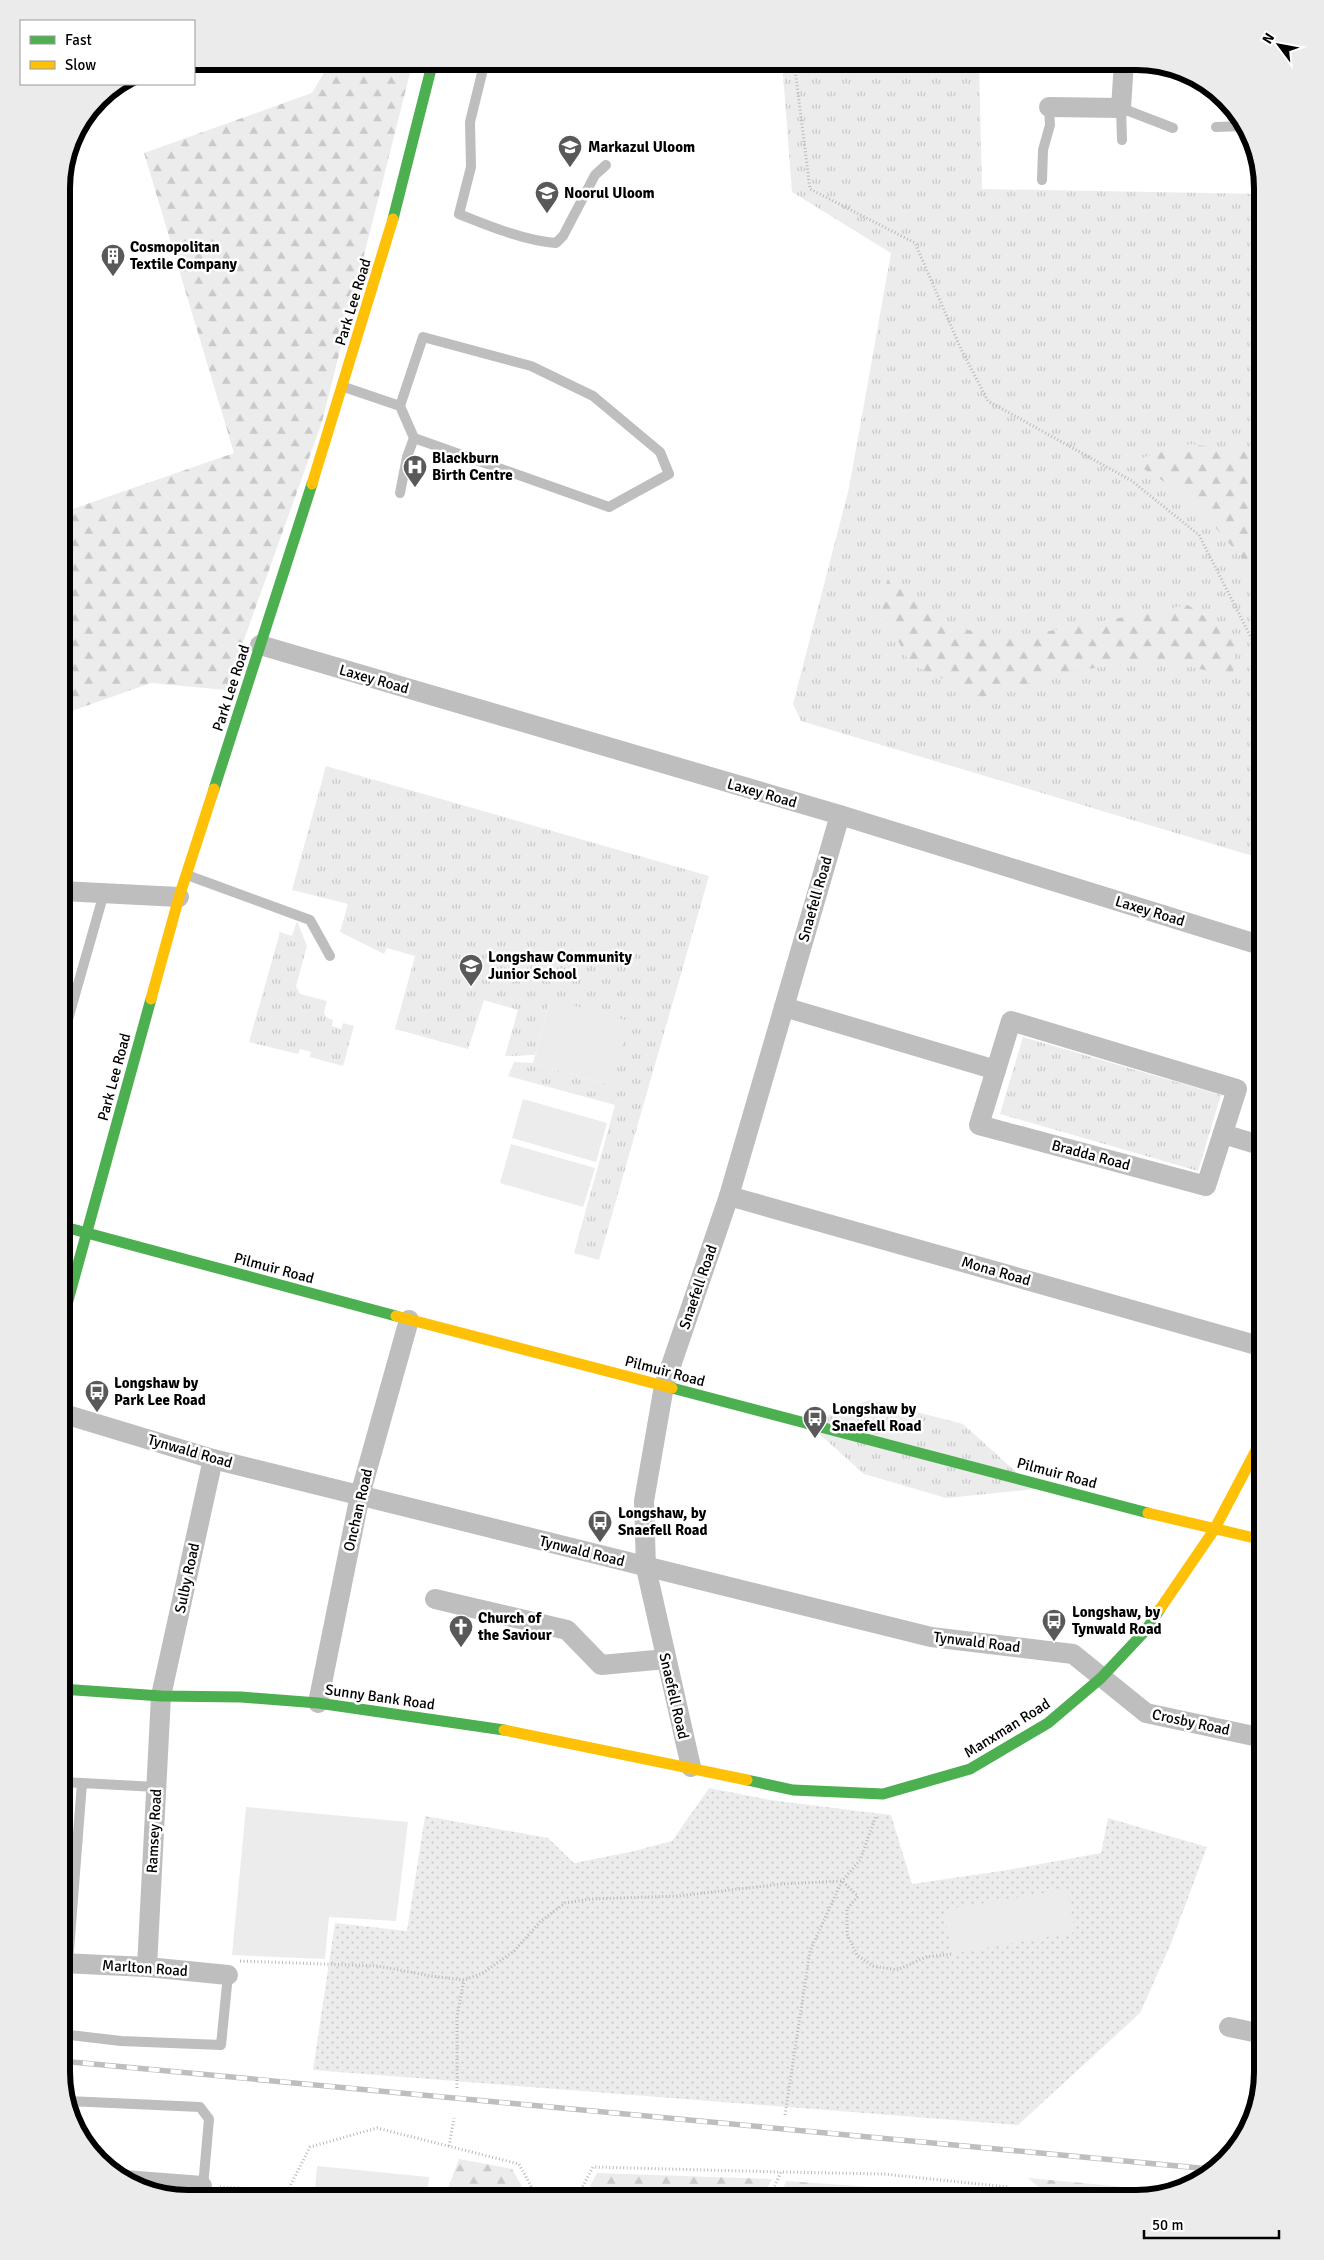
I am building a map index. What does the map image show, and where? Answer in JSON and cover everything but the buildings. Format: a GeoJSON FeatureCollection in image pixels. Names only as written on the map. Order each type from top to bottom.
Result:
{"type":"FeatureCollection","features":[{"type":"Feature","properties":{"kind":"street","name":"Park Lee Road"},"geometry":{"type":"LineString","coordinates":[[70,1293],[179,897],[343,387],[400,195],[431,70]]}},
{"type":"Feature","properties":{"kind":"street"},"geometry":{"type":"LineString","coordinates":[[1049,107],[1121,108],[1123,70]]}},
{"type":"Feature","properties":{"kind":"street","name":"Laxey Road"},"geometry":{"type":"LineString","coordinates":[[260,646],[840,815],[1254,943]]}},
{"type":"Feature","properties":{"kind":"street","name":"Snaefell Road"},"geometry":{"type":"LineString","coordinates":[[691,1767],[646,1568],[644,1501],[664,1386],[729,1196],[840,815]]}},
{"type":"Feature","properties":{"kind":"street"},"geometry":{"type":"LineString","coordinates":[[70,891],[179,897]]}},
{"type":"Feature","properties":{"kind":"street"},"geometry":{"type":"LineString","coordinates":[[784,1007],[996,1070]]}},
{"type":"Feature","properties":{"kind":"street","name":"Bradda Road"},"geometry":{"type":"LineString","coordinates":[[1011,1021],[1237,1089],[1223,1134],[1206,1186],[979,1125],[1011,1021]]}},
{"type":"Feature","properties":{"kind":"street"},"geometry":{"type":"LineString","coordinates":[[1223,1134],[1254,1143]]}},
{"type":"Feature","properties":{"kind":"street","name":"Mona Road"},"geometry":{"type":"LineString","coordinates":[[729,1196],[1254,1343]]}},
{"type":"Feature","properties":{"kind":"street","name":"Pilmuir Road"},"geometry":{"type":"LineString","coordinates":[[70,1229],[409,1320],[1214,1530],[1254,1538]]}},
{"type":"Feature","properties":{"kind":"street","name":"Onchan Road"},"geometry":{"type":"LineString","coordinates":[[318,1704],[360,1494],[409,1320]]}},
{"type":"Feature","properties":{"kind":"street","name":"Tynwald Road"},"geometry":{"type":"LineString","coordinates":[[70,1415],[213,1459],[360,1494],[646,1568],[931,1637],[1073,1654],[1101,1678]]}},
{"type":"Feature","properties":{"kind":"street","name":"Manxman Road"},"geometry":{"type":"LineString","coordinates":[[691,1767],[793,1790],[882,1794],[970,1769],[1048,1723],[1101,1678],[1146,1630],[1214,1530],[1254,1454]]}},
{"type":"Feature","properties":{"kind":"street","name":"Sulby Road"},"geometry":{"type":"LineString","coordinates":[[161,1696],[213,1459]]}},
{"type":"Feature","properties":{"kind":"street"},"geometry":{"type":"LineString","coordinates":[[435,1599],[567,1630],[601,1665],[666,1659]]}},
{"type":"Feature","properties":{"kind":"street","name":"Crosby Road"},"geometry":{"type":"LineString","coordinates":[[1101,1678],[1146,1712],[1254,1736]]}},
{"type":"Feature","properties":{"kind":"street","name":"Sunny Bank Road"},"geometry":{"type":"LineString","coordinates":[[70,1690],[161,1696],[241,1697],[318,1704],[516,1732],[691,1767]]}},
{"type":"Feature","properties":{"kind":"street","name":"Ramsey Road"},"geometry":{"type":"LineString","coordinates":[[147,1967],[161,1696]]}},
{"type":"Feature","properties":{"kind":"street","name":"Marlton Road"},"geometry":{"type":"LineString","coordinates":[[70,1963],[147,1967],[228,1975]]}},
{"type":"Feature","properties":{"kind":"street"},"geometry":{"type":"LineString","coordinates":[[1229,2027],[1254,2032]]}},
{"type":"Feature","properties":{"kind":"street"},"geometry":{"type":"LineString","coordinates":[[150,2184],[189,2190]]}},
{"type":"Feature","properties":{"kind":"lane"},"geometry":{"type":"LineString","coordinates":[[483,70],[470,122],[471,167],[459,214],[544,242],[556,243],[563,236],[595,175],[606,165]]}},
{"type":"Feature","properties":{"kind":"lane"},"geometry":{"type":"LineString","coordinates":[[1042,180],[1043,150],[1050,125],[1049,107]]}},
{"type":"Feature","properties":{"kind":"lane"},"geometry":{"type":"LineString","coordinates":[[1122,140],[1121,108],[1173,128]]}},
{"type":"Feature","properties":{"kind":"lane"},"geometry":{"type":"LineString","coordinates":[[1216,127],[1236,126]]}},
{"type":"Feature","properties":{"kind":"lane"},"geometry":{"type":"LineString","coordinates":[[400,493],[407,457],[414,438],[400,406],[423,337],[532,366],[593,396],[660,452],[670,474],[609,507],[414,438]]}},
{"type":"Feature","properties":{"kind":"lane"},"geometry":{"type":"LineString","coordinates":[[343,387],[400,406]]}},
{"type":"Feature","properties":{"kind":"lane"},"geometry":{"type":"LineString","coordinates":[[187,875],[310,920],[330,956]]}},
{"type":"Feature","properties":{"kind":"lane"},"geometry":{"type":"LineString","coordinates":[[70,1012],[104,893]]}},
{"type":"Feature","properties":{"kind":"lane"},"geometry":{"type":"LineString","coordinates":[[70,1783],[156,1787]]}},
{"type":"Feature","properties":{"kind":"lane"},"geometry":{"type":"LineString","coordinates":[[70,1910],[82,1784]]}},
{"type":"Feature","properties":{"kind":"lane"},"geometry":{"type":"LineString","coordinates":[[70,2035],[122,2041],[221,2045],[228,1975]]}},
{"type":"Feature","properties":{"kind":"lane"},"geometry":{"type":"LineString","coordinates":[[74,2101],[200,2107],[209,2119],[202,2190]]}},
{"type":"Feature","properties":{"kind":"path"},"geometry":{"type":"LineString","coordinates":[[795,70],[810,189],[915,243],[961,350],[988,401],[1132,481],[1199,534],[1254,642]]}},
{"type":"Feature","properties":{"kind":"path"},"geometry":{"type":"LineString","coordinates":[[785,2115],[810,1951],[842,1881],[860,1860],[882,1794]]}},
{"type":"Feature","properties":{"kind":"path"},"geometry":{"type":"LineString","coordinates":[[228,1975],[240,1961],[378,1966],[464,1980],[483,1973],[514,1951],[540,1922],[565,1903],[590,1899],[678,1896],[782,1884],[842,1881],[858,1896],[847,1909],[847,1934],[857,1955],[873,1966],[897,1970],[926,1957],[952,1954]]}},
{"type":"Feature","properties":{"kind":"path"},"geometry":{"type":"LineString","coordinates":[[457,2088],[457,2016],[464,1980]]}},
{"type":"Feature","properties":{"kind":"path"},"geometry":{"type":"LineString","coordinates":[[450,2146],[454,2118]]}},
{"type":"Feature","properties":{"kind":"path"},"geometry":{"type":"LineString","coordinates":[[288,2190],[310,2147],[377,2128],[519,2164],[533,2190]]}},
{"type":"Feature","properties":{"kind":"path"},"geometry":{"type":"LineString","coordinates":[[581,2190],[594,2167],[884,2174],[1008,2187],[1012,2190]]}},
{"type":"Feature","properties":{"kind":"path"},"geometry":{"type":"LineString","coordinates":[[773,2190],[781,2172]]}},
{"type":"Feature","properties":{"kind":"green space"},"geometry":{"type":"Polygon","coordinates":[[[326,70],[411,70],[322,422],[226,690],[151,683],[70,712],[70,510],[234,453],[144,153],[312,93],[326,70]]]}},
{"type":"Feature","properties":{"kind":"green space"},"geometry":{"type":"Polygon","coordinates":[[[783,70],[979,70],[982,189],[1254,194],[1254,856],[801,721],[793,704],[849,488],[891,253],[792,192],[783,70]]]}},
{"type":"Feature","properties":{"kind":"green space"},"geometry":{"type":"Polygon","coordinates":[[[1190,444],[1254,453],[1254,586],[1241,557],[1189,497],[1131,461],[1190,444]]]}},
{"type":"Feature","properties":{"kind":"green space"},"geometry":{"type":"Polygon","coordinates":[[[889,575],[944,623],[1001,640],[1188,605],[1235,638],[1233,677],[1159,659],[1066,672],[983,697],[910,664],[880,605],[889,575]]]}},
{"type":"Feature","properties":{"kind":"green space"},"geometry":{"type":"Polygon","coordinates":[[[326,766],[709,876],[599,1260],[574,1253],[615,1105],[508,1076],[514,1062],[533,1063],[611,1085],[550,999],[535,1055],[505,1056],[518,1010],[484,1000],[468,1049],[395,1029],[415,956],[387,948],[384,954],[340,932],[348,904],[292,890],[326,766]]]}},
{"type":"Feature","properties":{"kind":"green space"},"geometry":{"type":"Polygon","coordinates":[[[297,921],[307,946],[296,986],[300,994],[327,1001],[324,1012],[326,1017],[333,1020],[332,1026],[341,1029],[343,1023],[354,1026],[343,1066],[310,1057],[311,1052],[300,1049],[298,1054],[249,1042],[280,932],[292,936],[297,921]]]}},
{"type":"Feature","properties":{"kind":"green space"},"geometry":{"type":"Polygon","coordinates":[[[550,999],[629,1021],[611,1085],[533,1063],[550,999]]]}},
{"type":"Feature","properties":{"kind":"green space"},"geometry":{"type":"Polygon","coordinates":[[[1023,1037],[1221,1095],[1198,1171],[1000,1114],[1023,1037]]]}},
{"type":"Feature","properties":{"kind":"green space"},"geometry":{"type":"Polygon","coordinates":[[[523,1099],[607,1123],[596,1162],[512,1138],[523,1099]]]}},
{"type":"Feature","properties":{"kind":"green space"},"geometry":{"type":"Polygon","coordinates":[[[511,1144],[595,1168],[583,1207],[500,1183],[511,1144]]]}},
{"type":"Feature","properties":{"kind":"green space"},"geometry":{"type":"Polygon","coordinates":[[[870,1400],[963,1424],[1035,1489],[946,1498],[864,1474],[807,1423],[870,1400]]]}},
{"type":"Feature","properties":{"kind":"green space"},"geometry":{"type":"Polygon","coordinates":[[[709,1788],[770,1800],[891,1815],[912,1884],[1008,1870],[1101,1853],[1108,1818],[1207,1847],[1170,1946],[1140,2013],[1018,2125],[313,2070],[335,1923],[407,1931],[425,1816],[548,1838],[574,1863],[630,1852],[672,1841],[709,1788]]]}},
{"type":"Feature","properties":{"kind":"green space"},"geometry":{"type":"Polygon","coordinates":[[[246,1807],[408,1822],[396,1921],[329,1917],[325,1959],[232,1955],[246,1807]]]}},
{"type":"Feature","properties":{"kind":"green space"},"geometry":{"type":"Polygon","coordinates":[[[1067,1889],[1075,1932],[952,1954],[944,1910],[1067,1889]]]}},
{"type":"Feature","properties":{"kind":"green space"},"geometry":{"type":"Polygon","coordinates":[[[459,2159],[512,2169],[524,2190],[447,2190],[459,2159]]]}},
{"type":"Feature","properties":{"kind":"green space"},"geometry":{"type":"Polygon","coordinates":[[[317,2166],[429,2177],[428,2190],[315,2190],[317,2166]]]}},
{"type":"Feature","properties":{"kind":"green space"},"geometry":{"type":"Polygon","coordinates":[[[597,2173],[772,2179],[766,2190],[588,2190],[597,2173]]]}},
{"type":"Feature","properties":{"kind":"green space"},"geometry":{"type":"Polygon","coordinates":[[[1028,2178],[1149,2189],[1143,2190],[1042,2190],[1028,2178]]]}},
{"type":"Feature","properties":{"kind":"green space"},"geometry":{"type":"Polygon","coordinates":[[[786,2181],[916,2190],[782,2190],[786,2181]]]}},
{"type":"Feature","properties":{"kind":"railway"},"geometry":{"type":"LineString","coordinates":[[70,2062],[1203,2168]]}},
{"type":"Feature","properties":{"kind":"traffic: fast"},"geometry":{"type":"LineString","coordinates":[[393,219],[431,70]]}},
{"type":"Feature","properties":{"kind":"traffic: fast"},"geometry":{"type":"LineString","coordinates":[[214,789],[312,484]]}},
{"type":"Feature","properties":{"kind":"traffic: fast"},"geometry":{"type":"LineString","coordinates":[[70,1293],[151,999]]}},
{"type":"Feature","properties":{"kind":"traffic: fast"},"geometry":{"type":"LineString","coordinates":[[70,1228],[396,1316]]}},
{"type":"Feature","properties":{"kind":"traffic: fast"},"geometry":{"type":"LineString","coordinates":[[672,1388],[1148,1513]]}},
{"type":"Feature","properties":{"kind":"traffic: fast"},"geometry":{"type":"LineString","coordinates":[[747,1780],[793,1790],[883,1794],[970,1769],[1048,1723],[1101,1678],[1146,1630],[1160,1609]]}},
{"type":"Feature","properties":{"kind":"traffic: fast"},"geometry":{"type":"LineString","coordinates":[[70,1690],[161,1696],[241,1697],[318,1703],[504,1730]]}},
{"type":"Feature","properties":{"kind":"traffic: slow"},"geometry":{"type":"LineString","coordinates":[[312,484],[393,219]]}},
{"type":"Feature","properties":{"kind":"traffic: slow"},"geometry":{"type":"LineString","coordinates":[[151,999],[179,897],[214,789]]}},
{"type":"Feature","properties":{"kind":"traffic: slow"},"geometry":{"type":"LineString","coordinates":[[396,1316],[672,1388]]}},
{"type":"Feature","properties":{"kind":"traffic: slow"},"geometry":{"type":"LineString","coordinates":[[1160,1609],[1214,1530],[1254,1454]]}},
{"type":"Feature","properties":{"kind":"traffic: slow"},"geometry":{"type":"LineString","coordinates":[[1148,1513],[1254,1538]]}},
{"type":"Feature","properties":{"kind":"traffic: slow"},"geometry":{"type":"LineString","coordinates":[[504,1730],[747,1780]]}},
{"type":"Feature","properties":{"kind":"place","name":"Markazul Uloom"},"geometry":{"type":"Point","coordinates":[570,168]}},
{"type":"Feature","properties":{"kind":"place","name":"Noorul Uloom"},"geometry":{"type":"Point","coordinates":[547,214]}},
{"type":"Feature","properties":{"kind":"place","name":"Cosmopolitan Textile Company"},"geometry":{"type":"Point","coordinates":[113,277]}},
{"type":"Feature","properties":{"kind":"place","name":"Blackburn Birth Centre"},"geometry":{"type":"Point","coordinates":[415,488]}},
{"type":"Feature","properties":{"kind":"place","name":"Longshaw Community Junior School"},"geometry":{"type":"Point","coordinates":[471,987]}},
{"type":"Feature","properties":{"kind":"place","name":"Longshaw by Park Lee Road"},"geometry":{"type":"Point","coordinates":[97,1413]}},
{"type":"Feature","properties":{"kind":"place","name":"Longshaw by Snaefell Road"},"geometry":{"type":"Point","coordinates":[815,1439]}},
{"type":"Feature","properties":{"kind":"place","name":"Longshaw, by Snaefell Road"},"geometry":{"type":"Point","coordinates":[600,1543]}},
{"type":"Feature","properties":{"kind":"place","name":"Longshaw, by Tynwald Road"},"geometry":{"type":"Point","coordinates":[1054,1642]}},
{"type":"Feature","properties":{"kind":"place","name":"Church of the Saviour"},"geometry":{"type":"Point","coordinates":[461,1648]}}]}
